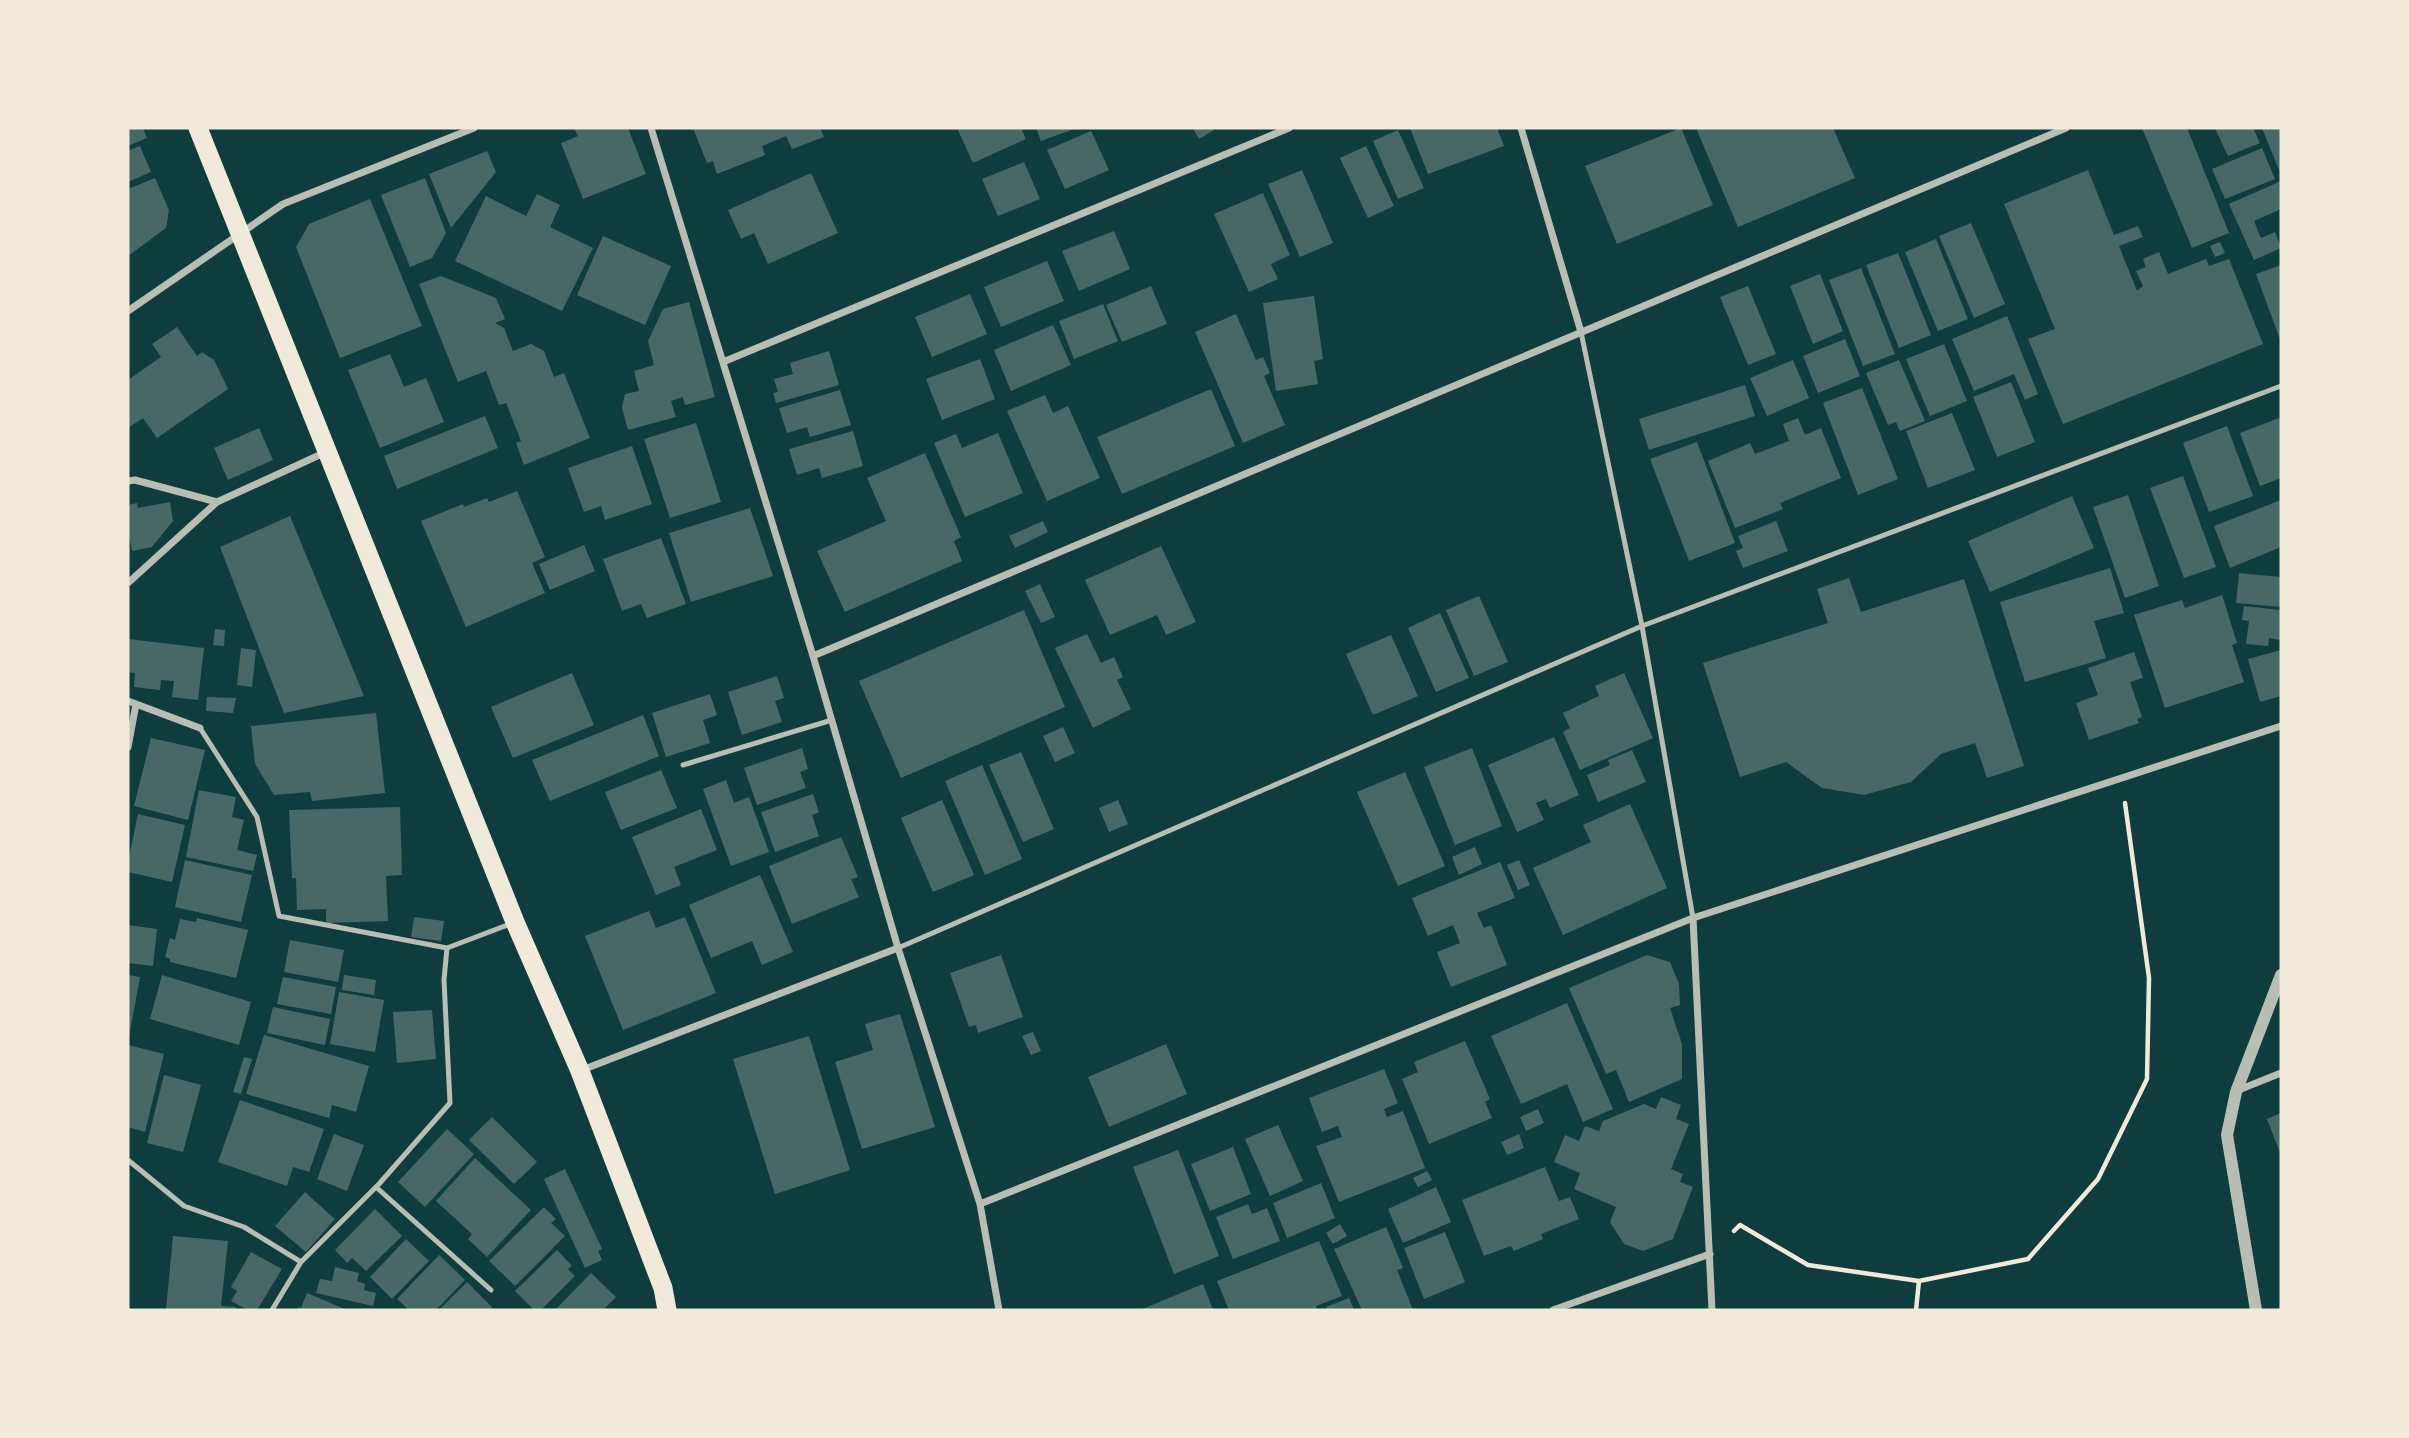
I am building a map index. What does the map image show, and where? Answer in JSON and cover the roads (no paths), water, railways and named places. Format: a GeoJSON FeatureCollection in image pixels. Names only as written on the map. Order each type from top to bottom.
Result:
{"type":"FeatureCollection","features":[{"type":"Feature","properties":{"kind":"highway"},"geometry":{"type":"LineString","coordinates":[[198,128],[515,922],[580,1071],[663,1288],[667,1310]]}},
{"type":"Feature","properties":{"kind":"street"},"geometry":{"type":"LineString","coordinates":[[128,311],[283,204],[474,128]]}},
{"type":"Feature","properties":{"kind":"street"},"geometry":{"type":"LineString","coordinates":[[651,128],[813,656],[898,948],[980,1204],[999,1310]]}},
{"type":"Feature","properties":{"kind":"street"},"geometry":{"type":"LineString","coordinates":[[723,362],[1289,128]]}},
{"type":"Feature","properties":{"kind":"street"},"geometry":{"type":"LineString","coordinates":[[1521,128],[1581,332]]}},
{"type":"Feature","properties":{"kind":"street"},"geometry":{"type":"LineString","coordinates":[[813,656],[2066,128]]}},
{"type":"Feature","properties":{"kind":"street"},"geometry":{"type":"LineString","coordinates":[[128,583],[217,502],[326,451]]}},
{"type":"Feature","properties":{"kind":"street"},"geometry":{"type":"LineString","coordinates":[[128,481],[135,480],[217,502]]}},
{"type":"Feature","properties":{"kind":"street"},"geometry":{"type":"LineString","coordinates":[[128,747],[132,703],[200,728]]}},
{"type":"Feature","properties":{"kind":"street"},"geometry":{"type":"LineString","coordinates":[[980,1204],[1693,918],[2281,726]]}},
{"type":"Feature","properties":{"kind":"street"},"geometry":{"type":"LineString","coordinates":[[1693,918],[1712,1310]]}},
{"type":"Feature","properties":{"kind":"street"},"geometry":{"type":"LineString","coordinates":[[580,1071],[898,948]]}},
{"type":"Feature","properties":{"kind":"street"},"geometry":{"type":"LineString","coordinates":[[2256,1310],[2227,1135],[2236,1092],[2281,975]]}},
{"type":"Feature","properties":{"kind":"street"},"geometry":{"type":"LineString","coordinates":[[2236,1092],[2281,1073]]}},
{"type":"Feature","properties":{"kind":"street"},"geometry":{"type":"LineString","coordinates":[[1553,1310],[1710,1254]]}},
{"type":"Feature","properties":{"kind":"lane"},"geometry":{"type":"LineString","coordinates":[[1581,332],[1642,626],[1693,918]]}},
{"type":"Feature","properties":{"kind":"lane"},"geometry":{"type":"LineString","coordinates":[[898,948],[1642,626],[2281,386]]}},
{"type":"Feature","properties":{"kind":"lane"},"geometry":{"type":"LineString","coordinates":[[683,765],[832,720]]}},
{"type":"Feature","properties":{"kind":"lane"},"geometry":{"type":"LineString","coordinates":[[200,728],[257,817],[279,916],[447,948],[515,922]]}},
{"type":"Feature","properties":{"kind":"lane"},"geometry":{"type":"LineString","coordinates":[[272,1310],[301,1262],[376,1186],[450,1103],[444,980],[447,948]]}},
{"type":"Feature","properties":{"kind":"lane"},"geometry":{"type":"LineString","coordinates":[[128,1160],[184,1206],[244,1227],[301,1262]]}},
{"type":"Feature","properties":{"kind":"lane"},"geometry":{"type":"LineString","coordinates":[[376,1186],[491,1290]]}}]}
